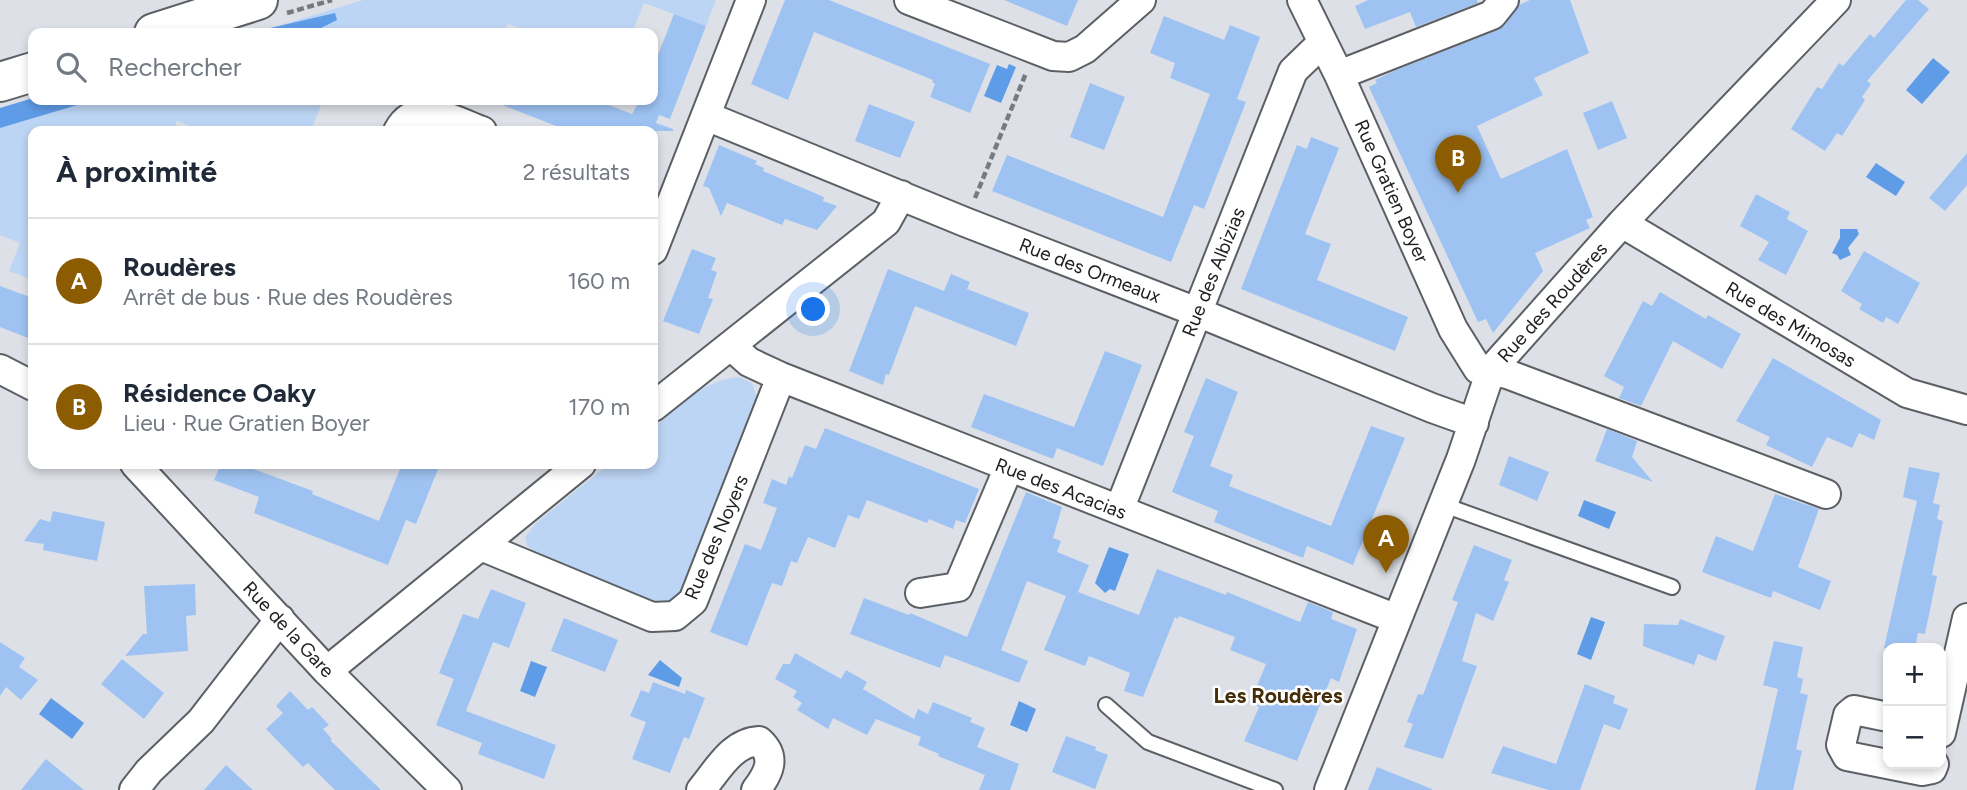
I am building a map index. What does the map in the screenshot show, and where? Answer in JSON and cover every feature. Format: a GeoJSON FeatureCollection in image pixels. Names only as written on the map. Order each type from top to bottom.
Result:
{"type":"FeatureCollection","features":[{"type":"Feature","properties":{"kind":"main road"},"geometry":{"type":"LineString","coordinates":[[170,28],[258,0]]}},
{"type":"Feature","properties":{"kind":"main road"},"geometry":{"type":"LineString","coordinates":[[0,82],[28,74]]}},
{"type":"Feature","properties":{"kind":"street"},"geometry":{"type":"LineString","coordinates":[[658,221],[661,204],[706,116],[751,0]]}},
{"type":"Feature","properties":{"kind":"street"},"geometry":{"type":"LineString","coordinates":[[909,0],[1034,50],[1053,56],[1069,57],[1085,49],[1141,0]]}},
{"type":"Feature","properties":{"kind":"street","name":"Rue Gratien Boyer"},"geometry":{"type":"LineString","coordinates":[[1302,0],[1339,75],[1453,329],[1478,369],[1491,370]]}},
{"type":"Feature","properties":{"kind":"street"},"geometry":{"type":"LineString","coordinates":[[1339,75],[1492,15],[1504,0]]}},
{"type":"Feature","properties":{"kind":"street","name":"Rue des Roudères"},"geometry":{"type":"LineString","coordinates":[[1329,790],[1474,423],[1491,370],[1622,223],[1836,0]]}},
{"type":"Feature","properties":{"kind":"street","name":"Rue des Albizias"},"geometry":{"type":"LineString","coordinates":[[1119,510],[1293,71],[1322,43]]}},
{"type":"Feature","properties":{"kind":"street"},"geometry":{"type":"LineString","coordinates":[[400,126],[413,115],[429,112],[470,126]]}},
{"type":"Feature","properties":{"kind":"street","name":"Rue des Ormeaux"},"geometry":{"type":"LineString","coordinates":[[706,116],[965,222],[1474,423]]}},
{"type":"Feature","properties":{"kind":"street"},"geometry":{"type":"LineString","coordinates":[[658,403],[886,222],[901,195]]}},
{"type":"Feature","properties":{"kind":"street","name":"Rue des Mimosas"},"geometry":{"type":"LineString","coordinates":[[1622,223],[1908,393],[1967,410]]}},
{"type":"Feature","properties":{"kind":"street","name":"Rue des Acacias"},"geometry":{"type":"LineString","coordinates":[[732,346],[749,362],[780,377],[1397,619]]}},
{"type":"Feature","properties":{"kind":"street"},"geometry":{"type":"LineString","coordinates":[[0,369],[28,383]]}},
{"type":"Feature","properties":{"kind":"street"},"geometry":{"type":"LineString","coordinates":[[1491,370],[1826,494]]}},
{"type":"Feature","properties":{"kind":"street","name":"Rue des Noyers"},"geometry":{"type":"LineString","coordinates":[[481,546],[652,617],[675,616],[692,601],[780,377]]}},
{"type":"Feature","properties":{"kind":"street"},"geometry":{"type":"LineString","coordinates":[[920,593],[958,587],[1009,467]]}},
{"type":"Feature","properties":{"kind":"street","name":"Rue de la Gare"},"geometry":{"type":"LineString","coordinates":[[140,469],[327,671],[447,790]]}},
{"type":"Feature","properties":{"kind":"street"},"geometry":{"type":"LineString","coordinates":[[327,671],[574,469]]}},
{"type":"Feature","properties":{"kind":"street"},"geometry":{"type":"LineString","coordinates":[[1946,708],[1967,618]]}},
{"type":"Feature","properties":{"kind":"street"},"geometry":{"type":"LineString","coordinates":[[134,790],[149,771],[201,721],[280,619]]}},
{"type":"Feature","properties":{"kind":"street"},"geometry":{"type":"LineString","coordinates":[[1883,716],[1854,710],[1848,715],[1841,745],[1847,756],[1883,763]]}},
{"type":"Feature","properties":{"kind":"street"},"geometry":{"type":"LineString","coordinates":[[701,790],[732,752],[745,742],[759,741],[766,748],[771,760],[767,776],[756,790]]}},
{"type":"Feature","properties":{"kind":"street"},"geometry":{"type":"LineString","coordinates":[[1912,769],[1932,769]]}},
{"type":"Feature","properties":{"kind":"lane"},"geometry":{"type":"LineString","coordinates":[[1441,504],[1672,587]]}},
{"type":"Feature","properties":{"kind":"lane"},"geometry":{"type":"LineString","coordinates":[[1107,705],[1148,742],[1275,790]]}},
{"type":"Feature","properties":{"kind":"path"},"geometry":{"type":"LineString","coordinates":[[965,222],[999,144],[1034,50]]}},
{"type":"Feature","properties":{"kind":"shaded area"},"geometry":{"type":"Polygon","coordinates":[[[363,0],[716,0],[706,26],[644,3],[634,28],[520,28],[508,24],[506,28],[271,28],[363,0]]]}},
{"type":"Feature","properties":{"kind":"shaded area"},"geometry":{"type":"Polygon","coordinates":[[[28,103],[321,105],[313,126],[190,126],[177,121],[175,126],[28,126],[28,278],[9,271],[20,243],[0,235],[0,112],[28,103]]]}},
{"type":"Feature","properties":{"kind":"shaded area"},"geometry":{"type":"Polygon","coordinates":[[[740,377],[752,383],[757,398],[682,594],[674,601],[654,603],[533,552],[525,537],[536,523],[603,469],[658,469],[658,424],[704,388],[740,377]]]}},
{"type":"Feature","properties":{"kind":"water"},"geometry":{"type":"Polygon","coordinates":[[[335,13],[337,20],[321,28],[270,28],[335,13]]]}},
{"type":"Feature","properties":{"kind":"water"},"geometry":{"type":"Polygon","coordinates":[[[1933,58],[1950,72],[1922,104],[1906,90],[1933,58]]]}},
{"type":"Feature","properties":{"kind":"water"},"geometry":{"type":"Polygon","coordinates":[[[1009,64],[1016,67],[1001,103],[984,96],[997,65],[1007,69],[1009,64]]]}},
{"type":"Feature","properties":{"kind":"water"},"geometry":{"type":"Polygon","coordinates":[[[28,100],[28,105],[77,105],[0,128],[0,108],[28,100]]]}},
{"type":"Feature","properties":{"kind":"water"},"geometry":{"type":"Polygon","coordinates":[[[1876,163],[1905,182],[1896,196],[1866,177],[1876,163]]]}},
{"type":"Feature","properties":{"kind":"water"},"geometry":{"type":"Polygon","coordinates":[[[1840,229],[1857,229],[1859,234],[1848,248],[1851,255],[1840,260],[1832,253],[1840,238],[1840,229]]]}},
{"type":"Feature","properties":{"kind":"water"},"geometry":{"type":"Polygon","coordinates":[[[1584,500],[1616,512],[1609,529],[1578,516],[1584,500]]]}},
{"type":"Feature","properties":{"kind":"water"},"geometry":{"type":"Polygon","coordinates":[[[1109,547],[1129,554],[1115,591],[1110,589],[1105,593],[1095,583],[1109,547]]]}},
{"type":"Feature","properties":{"kind":"water"},"geometry":{"type":"Polygon","coordinates":[[[1591,617],[1605,622],[1591,660],[1577,654],[1591,617]]]}},
{"type":"Feature","properties":{"kind":"water"},"geometry":{"type":"Polygon","coordinates":[[[660,660],[682,678],[679,687],[648,675],[660,660]]]}},
{"type":"Feature","properties":{"kind":"water"},"geometry":{"type":"Polygon","coordinates":[[[531,661],[547,667],[535,697],[520,691],[531,661]]]}},
{"type":"Feature","properties":{"kind":"water"},"geometry":{"type":"Polygon","coordinates":[[[51,698],[84,723],[72,739],[39,714],[51,698]]]}},
{"type":"Feature","properties":{"kind":"water"},"geometry":{"type":"Polygon","coordinates":[[[1019,701],[1036,709],[1027,732],[1010,725],[1019,701]]]}},
{"type":"Feature","properties":{"kind":"building"},"geometry":{"type":"Polygon","coordinates":[[[785,0],[829,0],[990,64],[970,113],[930,97],[935,84],[933,80],[814,32],[788,100],[751,84],[785,0]]]}},
{"type":"Feature","properties":{"kind":"building"},"geometry":{"type":"Polygon","coordinates":[[[1004,0],[1078,0],[1067,26],[1004,0]]]}},
{"type":"Feature","properties":{"kind":"building"},"geometry":{"type":"Polygon","coordinates":[[[1368,0],[1477,0],[1478,3],[1416,27],[1410,12],[1365,29],[1355,6],[1368,0]]]}},
{"type":"Feature","properties":{"kind":"building"},"geometry":{"type":"Polygon","coordinates":[[[1530,0],[1570,0],[1589,53],[1534,78],[1543,95],[1477,126],[1501,179],[1567,149],[1593,217],[1586,220],[1590,228],[1535,253],[1543,271],[1493,333],[1486,319],[1478,322],[1369,87],[1377,83],[1375,80],[1394,71],[1498,30],[1505,25],[1519,5],[1530,0]]]}},
{"type":"Feature","properties":{"kind":"building"},"geometry":{"type":"Polygon","coordinates":[[[1906,0],[1918,0],[1929,9],[1867,81],[1871,84],[1862,97],[1865,100],[1842,136],[1837,133],[1825,151],[1791,129],[1817,87],[1822,89],[1839,63],[1843,66],[1870,34],[1874,38],[1906,0]]]}},
{"type":"Feature","properties":{"kind":"building"},"geometry":{"type":"Polygon","coordinates":[[[674,14],[706,26],[670,119],[659,115],[656,123],[673,131],[658,131],[658,126],[556,126],[502,105],[609,105],[632,114],[637,105],[658,105],[658,55],[674,14]]]}},
{"type":"Feature","properties":{"kind":"building"},"geometry":{"type":"Polygon","coordinates":[[[1164,16],[1224,40],[1230,25],[1260,37],[1237,99],[1246,102],[1204,209],[1194,205],[1171,262],[992,191],[1007,155],[1163,217],[1210,94],[1170,78],[1175,63],[1150,53],[1164,16]]]}},
{"type":"Feature","properties":{"kind":"building"},"geometry":{"type":"Polygon","coordinates":[[[1090,83],[1125,97],[1104,150],[1070,137],[1090,83]]]}},
{"type":"Feature","properties":{"kind":"building"},"geometry":{"type":"Polygon","coordinates":[[[1612,101],[1627,138],[1598,150],[1583,113],[1612,101]]]}},
{"type":"Feature","properties":{"kind":"building"},"geometry":{"type":"Polygon","coordinates":[[[869,104],[915,122],[900,158],[855,141],[869,104]]]}},
{"type":"Feature","properties":{"kind":"building"},"geometry":{"type":"Polygon","coordinates":[[[1311,137],[1339,148],[1305,234],[1331,244],[1317,280],[1408,317],[1395,351],[1241,289],[1297,145],[1307,149],[1311,137]]]}},
{"type":"Feature","properties":{"kind":"building"},"geometry":{"type":"Polygon","coordinates":[[[719,145],[757,161],[755,164],[764,168],[763,171],[824,197],[823,201],[837,206],[817,230],[785,219],[782,225],[727,203],[721,216],[709,188],[703,186],[719,145]]]}},
{"type":"Feature","properties":{"kind":"building"},"geometry":{"type":"Polygon","coordinates":[[[1967,153],[1967,185],[1945,211],[1929,198],[1967,153]]]}},
{"type":"Feature","properties":{"kind":"building"},"geometry":{"type":"Polygon","coordinates":[[[1756,194],[1790,212],[1787,219],[1808,231],[1786,275],[1758,260],[1769,242],[1740,226],[1756,194]]]}},
{"type":"Feature","properties":{"kind":"building"},"geometry":{"type":"Polygon","coordinates":[[[692,249],[716,258],[711,270],[717,272],[708,298],[713,299],[699,334],[663,321],[692,249]]]}},
{"type":"Feature","properties":{"kind":"building"},"geometry":{"type":"Polygon","coordinates":[[[1864,251],[1920,283],[1898,324],[1886,317],[1883,323],[1859,309],[1862,304],[1841,291],[1864,251]]]}},
{"type":"Feature","properties":{"kind":"building"},"geometry":{"type":"Polygon","coordinates":[[[888,269],[944,291],[951,274],[970,282],[967,289],[1029,313],[1016,346],[915,306],[883,385],[849,371],[888,269]]]}},
{"type":"Feature","properties":{"kind":"building"},"geometry":{"type":"Polygon","coordinates":[[[0,286],[28,296],[28,338],[0,327],[0,286]]]}},
{"type":"Feature","properties":{"kind":"building"},"geometry":{"type":"Polygon","coordinates":[[[1660,292],[1706,319],[1708,315],[1741,334],[1722,369],[1673,341],[1641,406],[1619,398],[1624,387],[1604,376],[1643,301],[1652,306],[1660,292]]]}},
{"type":"Feature","properties":{"kind":"building"},"geometry":{"type":"Polygon","coordinates":[[[1105,351],[1142,365],[1103,466],[1057,448],[1053,459],[971,427],[984,394],[1074,427],[1105,351]]]}},
{"type":"Feature","properties":{"kind":"building"},"geometry":{"type":"Polygon","coordinates":[[[1773,358],[1881,420],[1874,440],[1859,433],[1852,448],[1827,437],[1812,467],[1766,445],[1770,437],[1736,421],[1773,358]]]}},
{"type":"Feature","properties":{"kind":"building"},"geometry":{"type":"Polygon","coordinates":[[[1206,378],[1238,392],[1210,466],[1233,475],[1229,486],[1331,526],[1371,426],[1405,438],[1353,565],[1307,546],[1303,558],[1258,540],[1214,522],[1218,511],[1172,492],[1194,436],[1184,432],[1206,378]]]}},
{"type":"Feature","properties":{"kind":"building"},"geometry":{"type":"Polygon","coordinates":[[[825,428],[979,489],[965,523],[956,520],[953,529],[929,519],[927,523],[867,500],[859,519],[848,515],[835,548],[808,537],[797,563],[791,561],[782,586],[772,583],[747,646],[710,632],[745,544],[761,550],[777,508],[763,503],[772,479],[786,485],[789,476],[792,478],[805,445],[816,449],[825,428]]]}},
{"type":"Feature","properties":{"kind":"building"},"geometry":{"type":"Polygon","coordinates":[[[1607,429],[1637,441],[1632,457],[1653,482],[1595,461],[1607,429]]]}},
{"type":"Feature","properties":{"kind":"building"},"geometry":{"type":"Polygon","coordinates":[[[1509,456],[1549,472],[1537,501],[1499,485],[1509,456]]]}},
{"type":"Feature","properties":{"kind":"building"},"geometry":{"type":"Polygon","coordinates":[[[1909,467],[1940,473],[1933,503],[1940,505],[1937,519],[1943,521],[1932,575],[1937,576],[1925,634],[1918,633],[1916,643],[1885,643],[1917,501],[1903,497],[1909,467]]]}},
{"type":"Feature","properties":{"kind":"building"},"geometry":{"type":"Polygon","coordinates":[[[219,469],[254,469],[313,491],[312,494],[379,521],[400,469],[438,469],[416,524],[406,520],[388,565],[254,513],[259,497],[214,480],[219,469]]]}},
{"type":"Feature","properties":{"kind":"building"},"geometry":{"type":"Polygon","coordinates":[[[1026,492],[1062,507],[1053,538],[1061,541],[1057,552],[1089,565],[1078,592],[1139,615],[1157,569],[1226,595],[1227,592],[1300,622],[1308,602],[1333,612],[1331,619],[1357,629],[1339,682],[1331,678],[1297,761],[1244,741],[1259,707],[1250,703],[1266,664],[1230,650],[1235,637],[1179,616],[1178,619],[1175,617],[1143,697],[1124,691],[1130,673],[1089,656],[1085,666],[1044,650],[1066,596],[1027,581],[1001,650],[1028,661],[1019,683],[945,655],[940,668],[850,634],[864,598],[909,615],[910,613],[967,637],[1026,492]]]}},
{"type":"Feature","properties":{"kind":"building"},"geometry":{"type":"Polygon","coordinates":[[[1775,494],[1819,509],[1798,567],[1831,581],[1820,610],[1773,591],[1771,598],[1702,572],[1716,536],[1753,551],[1775,494]]]}},
{"type":"Feature","properties":{"kind":"building"},"geometry":{"type":"Polygon","coordinates":[[[53,511],[105,522],[97,561],[43,550],[44,544],[24,541],[40,519],[50,522],[53,511]]]}},
{"type":"Feature","properties":{"kind":"building"},"geometry":{"type":"Polygon","coordinates":[[[1474,545],[1512,560],[1504,580],[1509,582],[1493,621],[1476,613],[1462,661],[1477,666],[1443,759],[1404,747],[1413,724],[1407,722],[1418,694],[1423,695],[1458,602],[1452,600],[1474,545]]]}},
{"type":"Feature","properties":{"kind":"building"},"geometry":{"type":"Polygon","coordinates":[[[195,584],[196,615],[186,616],[188,651],[125,656],[143,634],[147,634],[144,586],[195,584]]]}},
{"type":"Feature","properties":{"kind":"building"},"geometry":{"type":"Polygon","coordinates":[[[491,589],[526,603],[509,648],[493,642],[466,711],[556,745],[544,779],[478,754],[482,743],[436,725],[454,679],[439,673],[463,614],[478,619],[491,589]]]}},
{"type":"Feature","properties":{"kind":"building"},"geometry":{"type":"Polygon","coordinates":[[[564,618],[618,640],[605,672],[551,651],[564,618]]]}},
{"type":"Feature","properties":{"kind":"building"},"geometry":{"type":"Polygon","coordinates":[[[1680,619],[1725,636],[1716,661],[1698,654],[1694,665],[1643,646],[1644,624],[1678,625],[1680,619]]]}},
{"type":"Feature","properties":{"kind":"building"},"geometry":{"type":"Polygon","coordinates":[[[1774,641],[1803,647],[1797,677],[1803,679],[1800,693],[1808,695],[1796,749],[1802,751],[1793,790],[1755,790],[1778,689],[1763,685],[1774,641]]]}},
{"type":"Feature","properties":{"kind":"building"},"geometry":{"type":"Polygon","coordinates":[[[0,642],[25,658],[19,667],[38,680],[21,700],[6,687],[0,696],[0,642]]]}},
{"type":"Feature","properties":{"kind":"building"},"geometry":{"type":"Polygon","coordinates":[[[795,653],[841,679],[846,670],[867,682],[863,689],[914,719],[918,709],[928,714],[933,702],[972,718],[970,722],[985,728],[977,747],[1019,764],[1010,790],[979,790],[985,775],[938,756],[939,754],[918,745],[921,737],[876,719],[867,735],[833,718],[828,729],[797,710],[802,703],[793,697],[797,691],[775,679],[783,664],[790,664],[795,653]]]}},
{"type":"Feature","properties":{"kind":"building"},"geometry":{"type":"Polygon","coordinates":[[[122,659],[164,693],[144,719],[101,684],[122,659]]]}},
{"type":"Feature","properties":{"kind":"building"},"geometry":{"type":"Polygon","coordinates":[[[653,682],[705,698],[689,739],[684,737],[670,773],[632,759],[646,722],[630,716],[641,690],[649,693],[653,682]]]}},
{"type":"Feature","properties":{"kind":"building"},"geometry":{"type":"Polygon","coordinates":[[[1585,684],[1615,696],[1613,703],[1628,709],[1620,730],[1604,724],[1580,790],[1549,790],[1491,773],[1503,746],[1556,764],[1585,684]]]}},
{"type":"Feature","properties":{"kind":"building"},"geometry":{"type":"Polygon","coordinates":[[[290,691],[308,710],[312,707],[329,725],[323,729],[332,739],[330,740],[381,790],[335,790],[308,763],[303,767],[266,729],[283,713],[276,706],[290,691]]]}},
{"type":"Feature","properties":{"kind":"building"},"geometry":{"type":"Polygon","coordinates":[[[1066,736],[1096,747],[1095,750],[1108,755],[1095,789],[1052,772],[1066,736]]]}},
{"type":"Feature","properties":{"kind":"building"},"geometry":{"type":"Polygon","coordinates":[[[46,759],[84,790],[21,790],[46,759]]]}},
{"type":"Feature","properties":{"kind":"building"},"geometry":{"type":"Polygon","coordinates":[[[226,765],[253,790],[204,790],[226,765]]]}},
{"type":"Feature","properties":{"kind":"building"},"geometry":{"type":"Polygon","coordinates":[[[1377,767],[1432,789],[1432,790],[1368,790],[1377,767]]]}},
{"type":"Feature","properties":{"kind":"place","name":"Résidence Oaky"},"geometry":{"type":"Point","coordinates":[1458,193]}},
{"type":"Feature","properties":{"kind":"place","name":"Roudères"},"geometry":{"type":"Point","coordinates":[1386,573]}},
{"type":"Feature","properties":{"kind":"district","name":"Les Roudères"},"geometry":{"type":"Point","coordinates":[1278,696]}}]}
